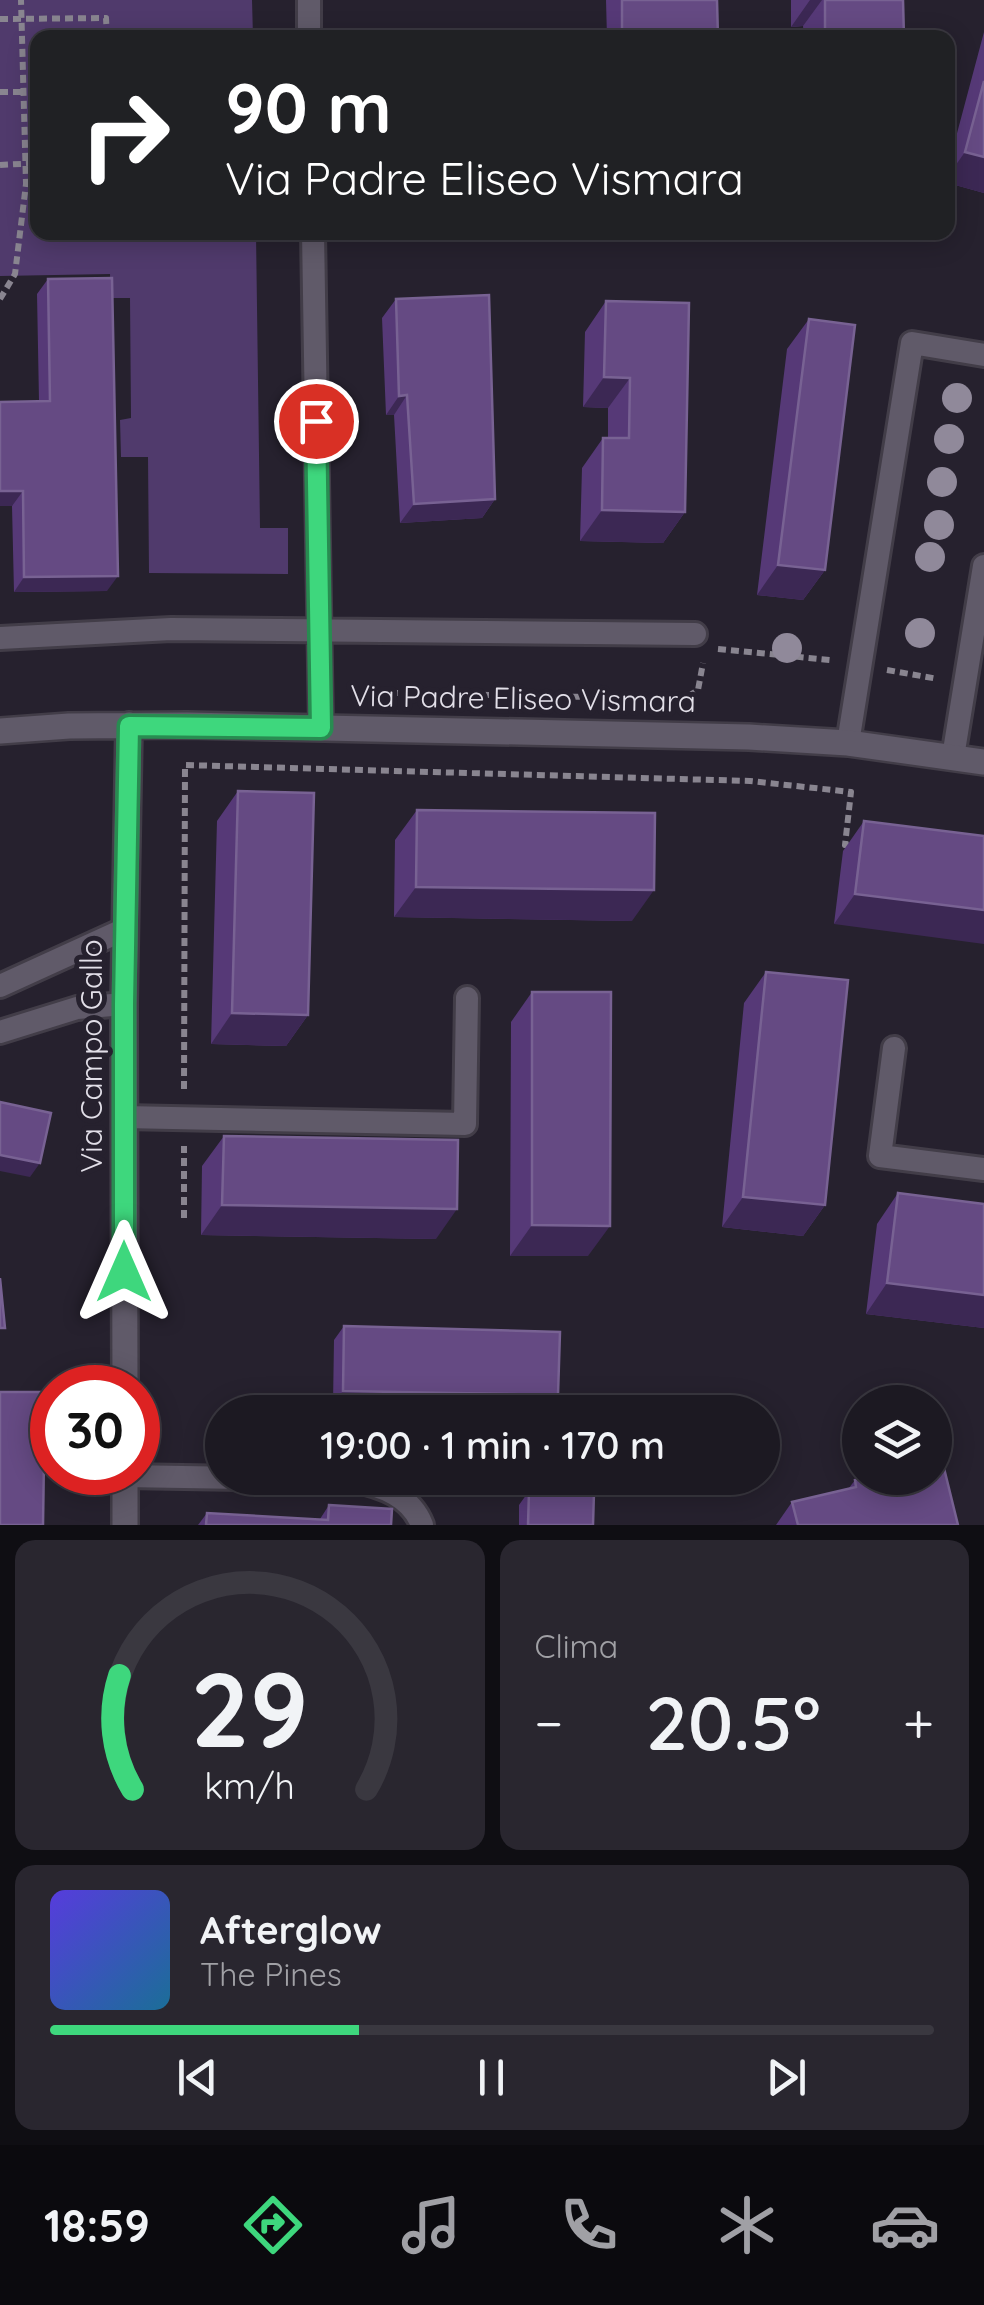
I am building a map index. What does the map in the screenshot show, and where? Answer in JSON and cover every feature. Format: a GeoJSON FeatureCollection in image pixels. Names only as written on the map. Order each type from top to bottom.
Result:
{"type":"FeatureCollection","features":[{"type":"Feature","properties":{"kind":"street","name":"Via Padre Eliseo Vismara"},"geometry":{"type":"LineString","coordinates":[[0,731],[129,726],[748,736],[848,743],[984,762]]}},
{"type":"Feature","properties":{"kind":"street","name":"Via Campo Gallo"},"geometry":{"type":"LineString","coordinates":[[125,1365],[124,1004],[129,726]]}},
{"type":"Feature","properties":{"kind":"street"},"geometry":{"type":"LineString","coordinates":[[125,1495],[125,1525]]}},
{"type":"Feature","properties":{"kind":"lane"},"geometry":{"type":"LineString","coordinates":[[309,0],[310,30]]}},
{"type":"Feature","properties":{"kind":"lane"},"geometry":{"type":"LineString","coordinates":[[313,240],[321,728]]}},
{"type":"Feature","properties":{"kind":"lane"},"geometry":{"type":"LineString","coordinates":[[848,743],[912,343],[984,354]]}},
{"type":"Feature","properties":{"kind":"lane"},"geometry":{"type":"LineString","coordinates":[[953,757],[984,566]]}},
{"type":"Feature","properties":{"kind":"lane"},"geometry":{"type":"LineString","coordinates":[[0,638],[171,629],[694,634]]}},
{"type":"Feature","properties":{"kind":"lane"},"geometry":{"type":"LineString","coordinates":[[0,986],[125,929]]}},
{"type":"Feature","properties":{"kind":"lane"},"geometry":{"type":"LineString","coordinates":[[124,1117],[464,1124],[467,998]]}},
{"type":"Feature","properties":{"kind":"lane"},"geometry":{"type":"LineString","coordinates":[[0,1032],[77,1008],[124,1004]]}},
{"type":"Feature","properties":{"kind":"lane"},"geometry":{"type":"LineString","coordinates":[[894,1048],[880,1156],[984,1169]]}},
{"type":"Feature","properties":{"kind":"lane"},"geometry":{"type":"LineString","coordinates":[[160,1475],[354,1480],[378,1485],[406,1501],[418,1513],[422,1525]]}},
{"type":"Feature","properties":{"kind":"path"},"geometry":{"type":"LineString","coordinates":[[0,299],[15,274],[26,162],[21,0]]}},
{"type":"Feature","properties":{"kind":"path"},"geometry":{"type":"LineString","coordinates":[[0,20],[106,18],[107,30]]}},
{"type":"Feature","properties":{"kind":"path"},"geometry":{"type":"LineString","coordinates":[[0,92],[25,92]]}},
{"type":"Feature","properties":{"kind":"path"},"geometry":{"type":"LineString","coordinates":[[0,164],[30,162]]}},
{"type":"Feature","properties":{"kind":"path"},"geometry":{"type":"LineString","coordinates":[[321,691],[684,699],[698,690],[707,654],[719,648],[964,684]]}},
{"type":"Feature","properties":{"kind":"path"},"geometry":{"type":"LineString","coordinates":[[184,1218],[185,765],[732,781],[851,792],[845,845],[862,847]]}},
{"type":"Feature","properties":{"kind":"shaded area"},"geometry":{"type":"Polygon","coordinates":[[[0,0],[252,0],[253,30],[30,30],[30,240],[256,240],[260,528],[288,528],[288,574],[149,573],[148,457],[121,457],[120,420],[131,418],[130,298],[111,298],[110,274],[0,276],[0,0]]]}},
{"type":"Feature","properties":{"kind":"building"},"geometry":{"type":"Polygon","coordinates":[[[622,0],[717,0],[718,30],[622,30],[622,0]]]}},
{"type":"Feature","properties":{"kind":"building"},"geometry":{"type":"Polygon","coordinates":[[[825,0],[903,0],[904,30],[825,30],[825,0]]]}},
{"type":"Feature","properties":{"kind":"building"},"geometry":{"type":"Polygon","coordinates":[[[984,81],[984,157],[965,152],[984,81]]]}},
{"type":"Feature","properties":{"kind":"building"},"geometry":{"type":"Polygon","coordinates":[[[112,278],[118,576],[24,577],[23,491],[0,491],[0,402],[50,401],[48,279],[112,278]]]}},
{"type":"Feature","properties":{"kind":"building"},"geometry":{"type":"Polygon","coordinates":[[[489,295],[495,499],[414,504],[407,395],[399,396],[396,299],[489,295]]]}},
{"type":"Feature","properties":{"kind":"building"},"geometry":{"type":"Polygon","coordinates":[[[606,301],[689,303],[685,512],[602,510],[603,438],[629,438],[630,378],[604,377],[606,301]]]}},
{"type":"Feature","properties":{"kind":"building"},"geometry":{"type":"Polygon","coordinates":[[[809,319],[855,325],[825,570],[778,565],[809,319]]]}},
{"type":"Feature","properties":{"kind":"building"},"geometry":{"type":"Polygon","coordinates":[[[238,791],[314,793],[308,1015],[232,1013],[238,791]]]}},
{"type":"Feature","properties":{"kind":"building"},"geometry":{"type":"Polygon","coordinates":[[[417,810],[655,813],[654,890],[416,887],[417,810]]]}},
{"type":"Feature","properties":{"kind":"building"},"geometry":{"type":"Polygon","coordinates":[[[864,821],[984,836],[984,910],[855,894],[864,821]]]}},
{"type":"Feature","properties":{"kind":"building"},"geometry":{"type":"Polygon","coordinates":[[[766,972],[848,980],[825,1205],[743,1197],[766,972]]]}},
{"type":"Feature","properties":{"kind":"building"},"geometry":{"type":"Polygon","coordinates":[[[532,992],[611,992],[610,1226],[532,1225],[532,992]]]}},
{"type":"Feature","properties":{"kind":"building"},"geometry":{"type":"Polygon","coordinates":[[[0,1102],[51,1113],[40,1163],[0,1155],[0,1102]]]}},
{"type":"Feature","properties":{"kind":"building"},"geometry":{"type":"Polygon","coordinates":[[[224,1136],[458,1140],[457,1209],[222,1205],[224,1136]]]}},
{"type":"Feature","properties":{"kind":"building"},"geometry":{"type":"Polygon","coordinates":[[[898,1193],[984,1204],[984,1295],[887,1283],[898,1193]]]}},
{"type":"Feature","properties":{"kind":"building"},"geometry":{"type":"Polygon","coordinates":[[[0,1278],[5,1328],[0,1328],[0,1278]]]}},
{"type":"Feature","properties":{"kind":"building"},"geometry":{"type":"Polygon","coordinates":[[[344,1326],[560,1332],[558,1395],[343,1391],[344,1326]]]}},
{"type":"Feature","properties":{"kind":"building"},"geometry":{"type":"Polygon","coordinates":[[[0,1392],[30,1392],[30,1495],[43,1495],[43,1525],[0,1525],[0,1392]]]}},
{"type":"Feature","properties":{"kind":"building"},"geometry":{"type":"Polygon","coordinates":[[[842,1490],[842,1495],[951,1495],[958,1525],[798,1525],[792,1502],[842,1490]]]}},
{"type":"Feature","properties":{"kind":"building"},"geometry":{"type":"Polygon","coordinates":[[[529,1495],[594,1495],[593,1525],[528,1525],[529,1495]]]}},
{"type":"Feature","properties":{"kind":"building"},"geometry":{"type":"Polygon","coordinates":[[[329,1505],[392,1509],[391,1525],[206,1525],[207,1513],[328,1520],[329,1505]]]}},
{"type":"Feature","properties":{"kind":"route"},"geometry":{"type":"LineString","coordinates":[[124,1272],[129,726],[321,728],[316,421]]}}]}
